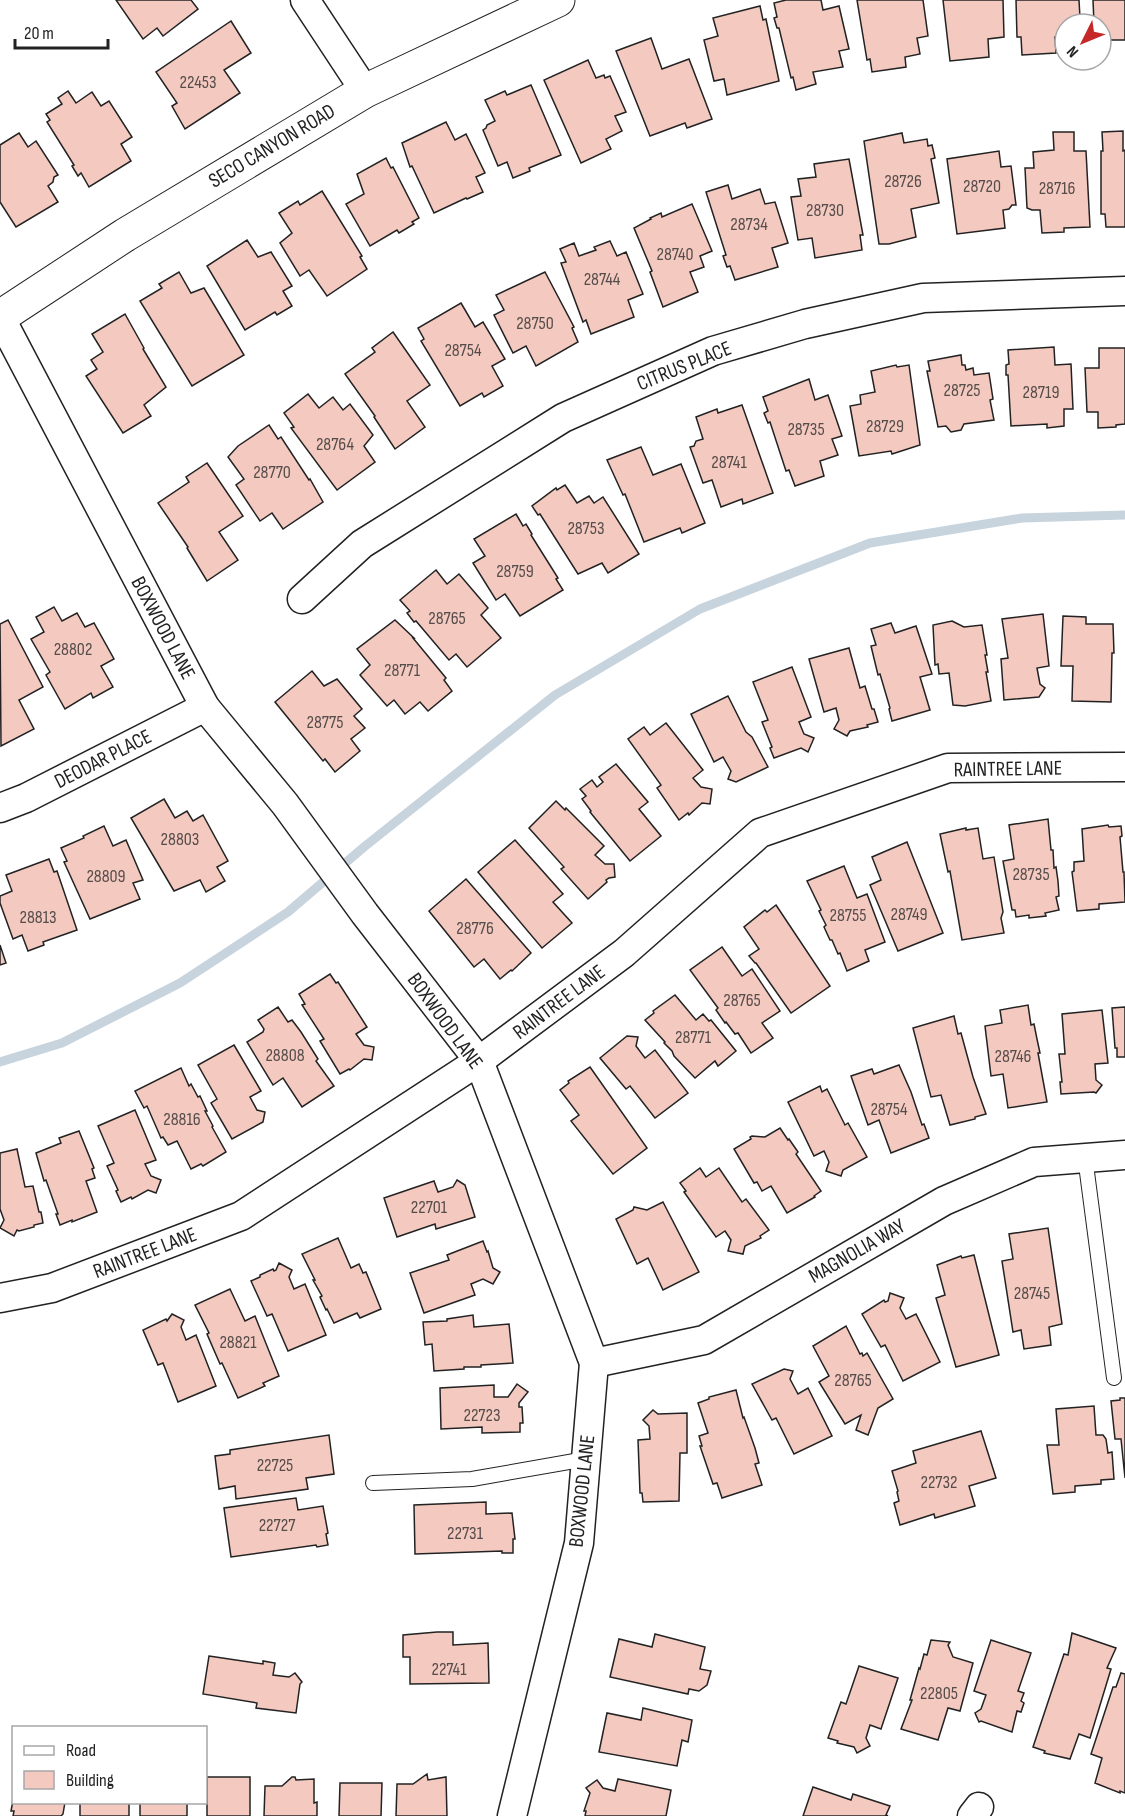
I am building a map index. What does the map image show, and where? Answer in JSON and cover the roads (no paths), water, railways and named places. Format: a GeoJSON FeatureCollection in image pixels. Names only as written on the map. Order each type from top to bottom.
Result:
{"type":"FeatureCollection","features":[{"type":"Feature","properties":{"kind":"street"},"geometry":{"type":"LineString","coordinates":[[305,0],[365,91]]}},
{"type":"Feature","properties":{"kind":"street","name":"SECO CANYON ROAD"},"geometry":{"type":"LineString","coordinates":[[0,317],[125,235],[365,91],[558,0]]}},
{"type":"Feature","properties":{"kind":"street","name":"CITRUS PLACE"},"geometry":{"type":"LineString","coordinates":[[302,598],[362,544],[563,418],[713,351],[805,324],[923,298],[1125,291]]}},
{"type":"Feature","properties":{"kind":"street","name":"BOXWOOD LANE"},"geometry":{"type":"LineString","coordinates":[[0,317],[204,707],[285,804],[365,914],[479,1061],[594,1363],[579,1543],[512,1816]]}},
{"type":"Feature","properties":{"kind":"street","name":"DEODAR PLACE"},"geometry":{"type":"LineString","coordinates":[[0,808],[26,798],[204,707]]}},
{"type":"Feature","properties":{"kind":"street","name":"RAINTREE LANE"},"geometry":{"type":"LineString","coordinates":[[0,1298],[52,1288],[241,1216],[479,1061],[624,953],[759,833],[948,768],[1125,767]]}},
{"type":"Feature","properties":{"kind":"street","name":"MAGNOLIA WAY"},"geometry":{"type":"LineString","coordinates":[[594,1363],[704,1340],[944,1201],[1034,1162],[1125,1155]]}},
{"type":"Feature","properties":{"kind":"lane"},"geometry":{"type":"LineString","coordinates":[[1085,1157],[1114,1378]]}},
{"type":"Feature","properties":{"kind":"lane"},"geometry":{"type":"LineString","coordinates":[[373,1483],[472,1479],[586,1459]]}},
{"type":"Feature","properties":{"kind":"waterway"},"geometry":{"type":"LineString","coordinates":[[0,1062],[62,1043],[180,983],[288,912],[364,847],[555,695],[700,609],[870,543],[1022,518],[1125,515]]}}]}
